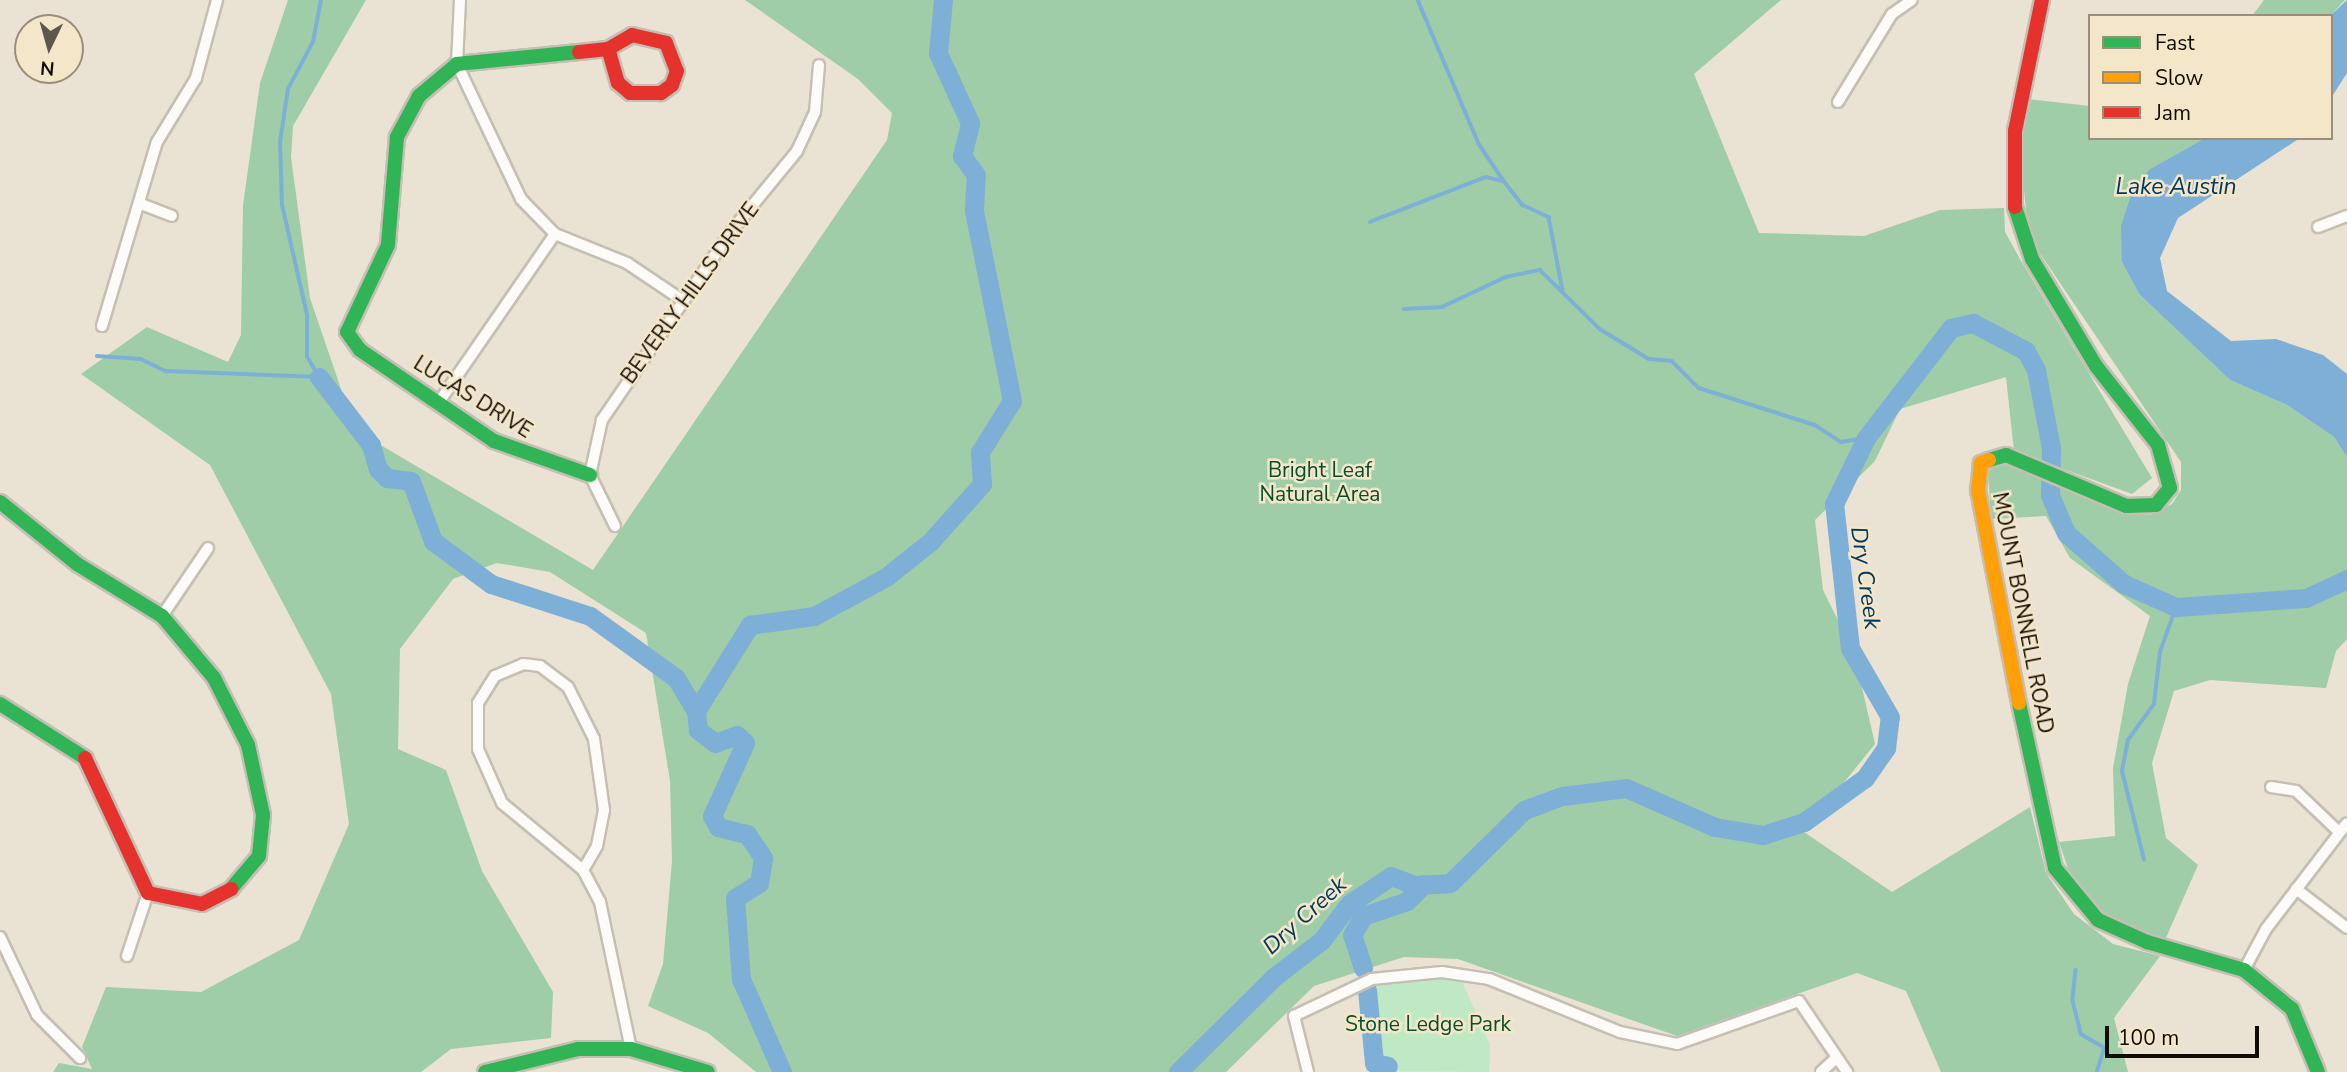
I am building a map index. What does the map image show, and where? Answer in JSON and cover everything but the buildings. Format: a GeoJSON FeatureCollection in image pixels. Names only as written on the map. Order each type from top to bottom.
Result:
{"type":"FeatureCollection","features":[{"type":"Feature","properties":{"kind":"street"},"geometry":{"type":"LineString","coordinates":[[102,326],[141,204],[157,142],[196,78],[212,38],[217,0]]}},
{"type":"Feature","properties":{"kind":"street"},"geometry":{"type":"LineString","coordinates":[[460,0],[457,64],[521,199],[555,234],[626,263],[682,300]]}},
{"type":"Feature","properties":{"kind":"street"},"geometry":{"type":"LineString","coordinates":[[1838,102],[1892,14],[1912,0]]}},
{"type":"Feature","properties":{"kind":"street","name":"MOUNT BONNELL ROAD"},"geometry":{"type":"LineString","coordinates":[[2042,0],[2015,131],[2012,172],[2020,232],[2096,366],[2158,445],[2170,474],[2166,498],[2141,508],[2043,468],[1995,455],[1981,463],[1976,478],[2055,868],[2080,903],[2114,929],[2244,970],[2292,1009],[2318,1072]]}},
{"type":"Feature","properties":{"kind":"street"},"geometry":{"type":"LineString","coordinates":[[457,64],[608,49],[632,35],[655,36],[674,55],[672,85],[661,93],[630,93],[618,83],[608,49]]}},
{"type":"Feature","properties":{"kind":"street","name":"LUCAS DRIVE"},"geometry":{"type":"LineString","coordinates":[[457,64],[405,117],[397,136],[388,245],[347,332],[360,349],[521,455],[590,475]]}},
{"type":"Feature","properties":{"kind":"street","name":"BEVERLY HILLS DRIVE"},"geometry":{"type":"LineString","coordinates":[[590,475],[610,403],[682,300],[806,136],[820,85],[819,65]]}},
{"type":"Feature","properties":{"kind":"street"},"geometry":{"type":"LineString","coordinates":[[141,204],[172,216]]}},
{"type":"Feature","properties":{"kind":"street"},"geometry":{"type":"LineString","coordinates":[[2318,227],[2347,216]]}},
{"type":"Feature","properties":{"kind":"street"},"geometry":{"type":"LineString","coordinates":[[439,402],[555,234]]}},
{"type":"Feature","properties":{"kind":"street"},"geometry":{"type":"LineString","coordinates":[[590,475],[615,526]]}},
{"type":"Feature","properties":{"kind":"street"},"geometry":{"type":"LineString","coordinates":[[0,502],[78,564],[162,616],[195,651],[231,707],[257,778],[264,836],[248,874],[220,900],[186,905],[148,893]]}},
{"type":"Feature","properties":{"kind":"street"},"geometry":{"type":"LineString","coordinates":[[162,616],[208,548]]}},
{"type":"Feature","properties":{"kind":"street"},"geometry":{"type":"LineString","coordinates":[[583,870],[597,846],[604,810],[594,739],[568,687],[540,666],[523,664],[495,676],[478,703],[478,749],[502,803],[583,870],[600,901],[631,1049]]}},
{"type":"Feature","properties":{"kind":"street"},"geometry":{"type":"LineString","coordinates":[[0,704],[88,759],[148,893],[127,956]]}},
{"type":"Feature","properties":{"kind":"street"},"geometry":{"type":"LineString","coordinates":[[2271,787],[2295,791],[2338,831]]}},
{"type":"Feature","properties":{"kind":"street"},"geometry":{"type":"LineString","coordinates":[[2244,970],[2297,889],[2347,822]]}},
{"type":"Feature","properties":{"kind":"street"},"geometry":{"type":"LineString","coordinates":[[2297,889],[2347,928]]}},
{"type":"Feature","properties":{"kind":"street"},"geometry":{"type":"LineString","coordinates":[[0,937],[37,1015],[80,1058]]}},
{"type":"Feature","properties":{"kind":"street"},"geometry":{"type":"LineString","coordinates":[[1308,1072],[1294,1016],[1373,979],[1419,972],[1489,979],[1620,1032],[1677,1044],[1800,1001],[1834,1060],[1847,1072]]}},
{"type":"Feature","properties":{"kind":"street"},"geometry":{"type":"LineString","coordinates":[[485,1072],[578,1049],[631,1049],[708,1072]]}},
{"type":"Feature","properties":{"kind":"street"},"geometry":{"type":"LineString","coordinates":[[1821,1072],[1834,1060]]}},
{"type":"Feature","properties":{"kind":"green space","name":"Bright Leaf Natural Area"},"geometry":{"type":"Polygon","coordinates":[[[288,0],[366,0],[293,126],[291,157],[310,298],[355,430],[593,570],[887,140],[892,113],[858,79],[745,0],[1781,0],[1694,74],[1759,233],[1864,236],[1940,210],[2004,208],[2005,232],[2152,478],[2132,494],[2014,451],[2006,377],[1900,409],[1875,461],[1815,520],[1823,590],[1854,653],[1875,744],[1804,832],[1892,892],[2030,807],[2046,873],[2074,914],[2113,944],[2160,956],[2114,1018],[2128,1072],[1941,1072],[1906,991],[1857,973],[1677,1036],[1458,959],[1404,957],[1314,986],[1226,1072],[756,1072],[708,1033],[648,1006],[663,964],[672,861],[670,781],[646,633],[550,572],[497,563],[453,579],[400,649],[398,749],[446,770],[482,871],[553,992],[551,1038],[451,1049],[421,1072],[53,1072],[59,1063],[92,1069],[82,1047],[106,987],[201,992],[299,940],[349,824],[331,694],[210,465],[81,374],[147,327],[228,362],[241,335],[243,205],[260,83],[288,0]]]}},
{"type":"Feature","properties":{"kind":"green space"},"geometry":{"type":"Polygon","coordinates":[[[2264,0],[2345,0],[2332,14],[2254,14],[2264,0]]]}},
{"type":"Feature","properties":{"kind":"green space"},"geometry":{"type":"Polygon","coordinates":[[[2028,99],[2088,106],[2088,140],[2201,140],[2150,169],[2122,262],[2139,294],[2230,380],[2287,405],[2334,437],[2347,457],[2347,639],[2336,651],[2326,688],[2210,680],[2174,691],[2152,763],[2166,838],[2198,865],[2165,940],[2098,912],[2074,886],[2059,842],[2115,836],[2113,768],[2128,684],[2150,616],[2070,558],[2046,516],[1991,519],[1988,472],[2000,463],[2127,513],[2150,515],[2172,504],[2181,490],[2181,462],[2029,237],[2020,153],[2028,99]]]}},
{"type":"Feature","properties":{"kind":"green space","name":"Stone Ledge Park"},"geometry":{"type":"Polygon","coordinates":[[[1413,977],[1461,979],[1490,1045],[1489,1072],[1366,1071],[1373,983],[1413,977]]]}},
{"type":"Feature","properties":{"kind":"water"},"geometry":{"type":"Polygon","coordinates":[[[2347,0],[2347,73],[2333,95],[2333,14],[2347,0]]]}},
{"type":"Feature","properties":{"kind":"water","name":"Lake Austin"},"geometry":{"type":"Polygon","coordinates":[[[2201,140],[2297,140],[2178,218],[2160,258],[2167,291],[2231,341],[2276,339],[2323,355],[2347,374],[2347,457],[2334,437],[2287,405],[2230,380],[2139,294],[2122,262],[2121,226],[2133,189],[2150,169],[2201,140]]]}},
{"type":"Feature","properties":{"kind":"waterway"},"geometry":{"type":"LineString","coordinates":[[319,377],[307,357],[307,315],[282,205],[280,142],[288,89],[313,42],[321,0]]}},
{"type":"Feature","properties":{"kind":"waterway"},"geometry":{"type":"LineString","coordinates":[[696,711],[750,625],[814,616],[886,577],[930,542],[982,484],[980,452],[1012,401],[974,210],[976,175],[962,156],[970,123],[938,53],[943,0]]}},
{"type":"Feature","properties":{"kind":"waterway"},"geometry":{"type":"LineString","coordinates":[[1418,0],[1479,144],[1504,181]]}},
{"type":"Feature","properties":{"kind":"waterway"},"geometry":{"type":"LineString","coordinates":[[1370,222],[1486,177],[1504,181],[1523,205],[1549,217],[1563,291]]}},
{"type":"Feature","properties":{"kind":"waterway"},"geometry":{"type":"LineString","coordinates":[[1404,309],[1442,307],[1506,277],[1540,270],[1600,329],[1649,359],[1672,361],[1699,388],[1815,425],[1841,442],[1866,438]]}},
{"type":"Feature","properties":{"kind":"waterway","name":"Dry Creek"},"geometry":{"type":"LineString","coordinates":[[1178,1072],[1274,977],[1322,940],[1349,904],[1391,876],[1415,885],[1450,883],[1524,810],[1562,796],[1626,788],[1715,827],[1763,835],[1804,822],[1865,778],[1886,748],[1890,717],[1850,648],[1834,504],[1866,438],[1951,328],[1973,323],[2026,351],[2036,370],[2051,448],[2050,495],[2066,533],[2124,584],[2176,607],[2306,598],[2347,579]]}},
{"type":"Feature","properties":{"kind":"waterway"},"geometry":{"type":"LineString","coordinates":[[97,356],[141,359],[166,371],[319,377]]}},
{"type":"Feature","properties":{"kind":"waterway"},"geometry":{"type":"LineString","coordinates":[[319,377],[371,445],[378,469],[387,478],[411,481],[433,541],[491,584],[590,616],[676,678],[696,711],[698,730],[715,743],[737,735],[745,743],[712,816],[718,827],[747,834],[763,858],[759,883],[735,898],[741,979],[782,1072]]}},
{"type":"Feature","properties":{"kind":"waterway"},"geometry":{"type":"LineString","coordinates":[[2144,860],[2122,771],[2128,740],[2154,704],[2160,652],[2176,607]]}},
{"type":"Feature","properties":{"kind":"waterway"},"geometry":{"type":"LineString","coordinates":[[1363,968],[1352,935],[1363,916],[1407,901],[1424,884]]}},
{"type":"Feature","properties":{"kind":"waterway"},"geometry":{"type":"LineString","coordinates":[[2076,970],[2073,1001],[2081,1034],[2105,1048],[2097,1072]]}},
{"type":"Feature","properties":{"kind":"waterway"},"geometry":{"type":"LineString","coordinates":[[1367,990],[1374,1063],[1388,1066]]}},
{"type":"Feature","properties":{"kind":"traffic: fast"},"geometry":{"type":"LineString","coordinates":[[579,52],[457,64],[419,96],[397,137],[388,245],[347,332],[360,350],[494,441],[590,475]]}},
{"type":"Feature","properties":{"kind":"traffic: fast"},"geometry":{"type":"LineString","coordinates":[[1989,460],[2006,455],[2126,506],[2156,505],[2170,488],[2158,445],[2096,366],[2032,259],[2015,207]]}},
{"type":"Feature","properties":{"kind":"traffic: fast"},"geometry":{"type":"LineString","coordinates":[[0,502],[77,564],[162,616],[214,678],[248,745],[263,815],[259,856],[231,889]]}},
{"type":"Feature","properties":{"kind":"traffic: fast"},"geometry":{"type":"LineString","coordinates":[[2019,703],[2055,868],[2098,920],[2147,942],[2244,970],[2292,1009],[2318,1072]]}},
{"type":"Feature","properties":{"kind":"traffic: fast"},"geometry":{"type":"LineString","coordinates":[[0,704],[85,758]]}},
{"type":"Feature","properties":{"kind":"traffic: fast"},"geometry":{"type":"LineString","coordinates":[[485,1072],[578,1049],[631,1049],[708,1072]]}},
{"type":"Feature","properties":{"kind":"traffic: slow"},"geometry":{"type":"LineString","coordinates":[[1989,460],[1981,463],[1978,490],[2019,703]]}},
{"type":"Feature","properties":{"kind":"traffic: jam"},"geometry":{"type":"LineString","coordinates":[[2015,207],[2015,131],[2042,0]]}},
{"type":"Feature","properties":{"kind":"traffic: jam"},"geometry":{"type":"LineString","coordinates":[[579,52],[608,49],[632,35],[666,43],[677,71],[672,85],[661,93],[630,93],[618,83],[608,49]]}},
{"type":"Feature","properties":{"kind":"traffic: jam"},"geometry":{"type":"LineString","coordinates":[[85,758],[148,893],[202,904],[231,889]]}}]}
